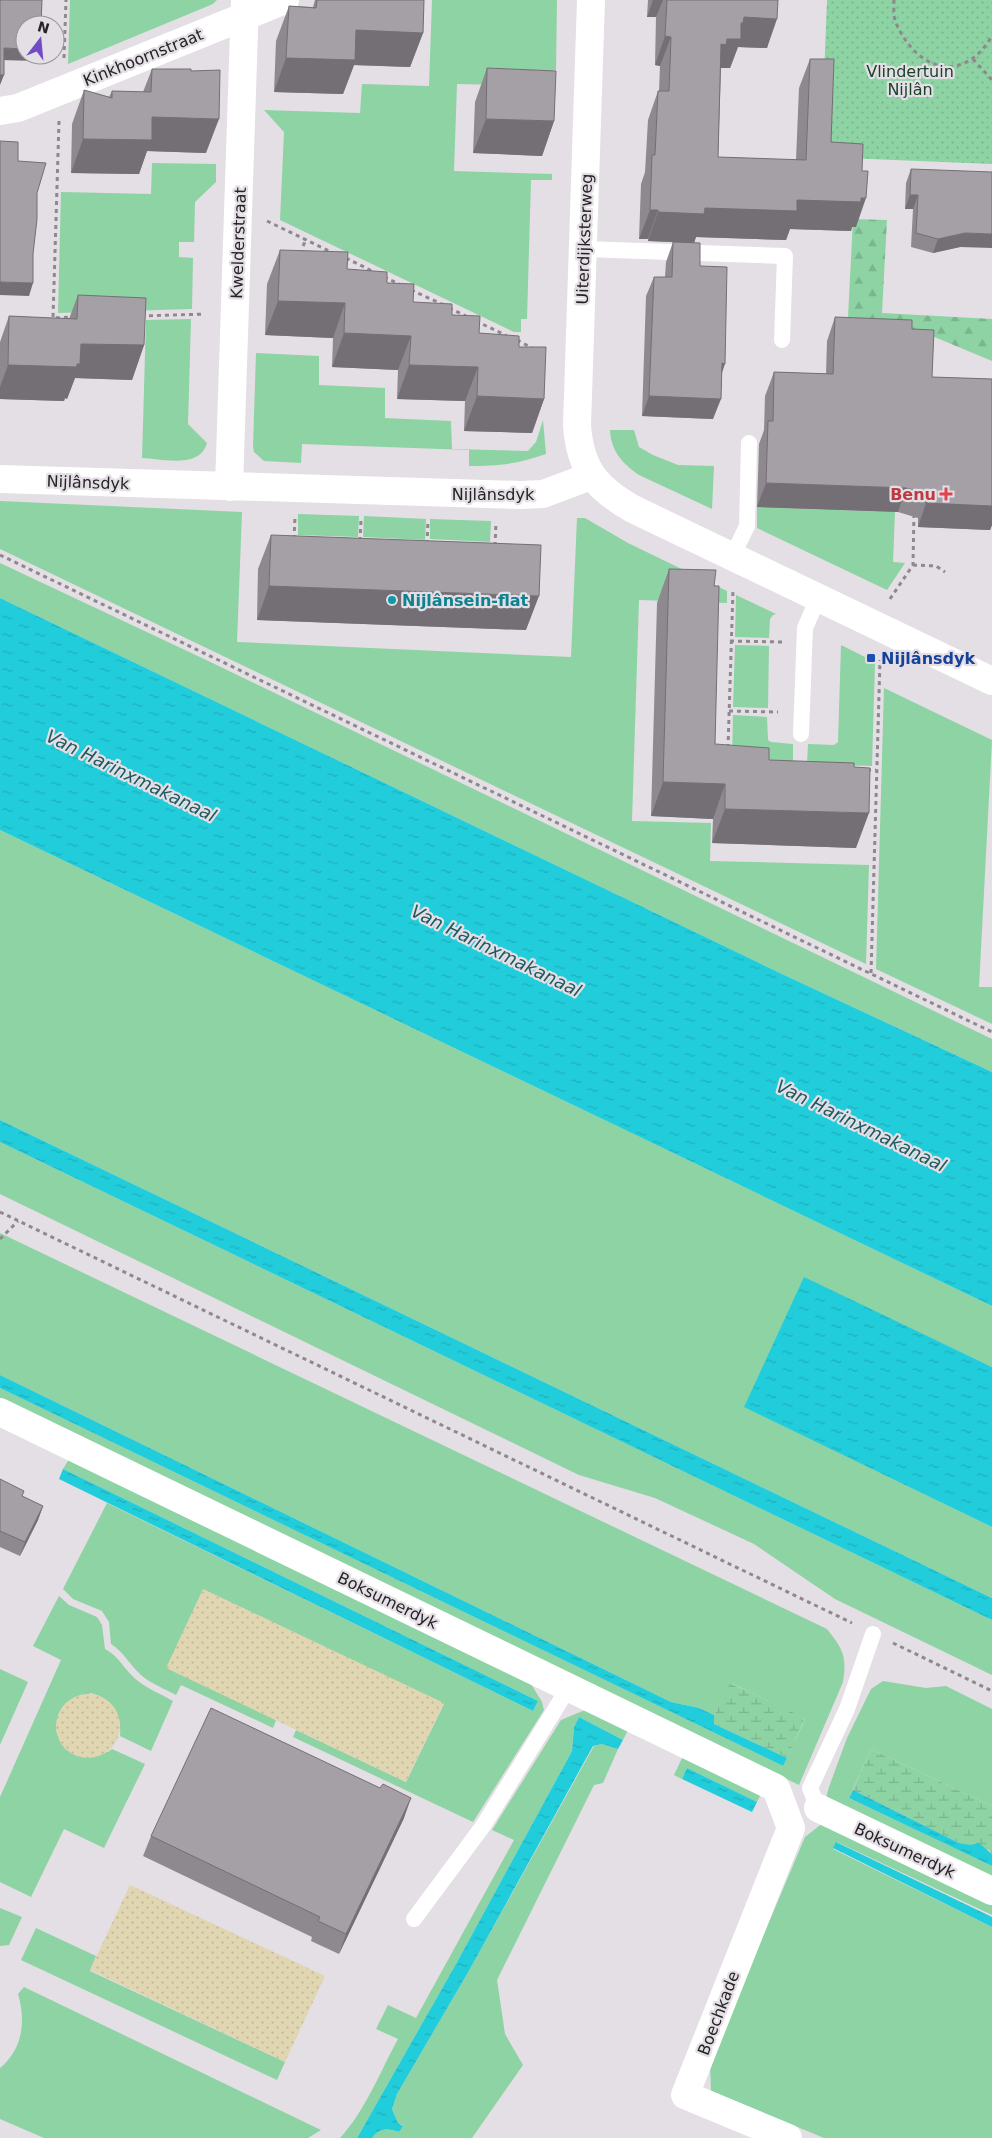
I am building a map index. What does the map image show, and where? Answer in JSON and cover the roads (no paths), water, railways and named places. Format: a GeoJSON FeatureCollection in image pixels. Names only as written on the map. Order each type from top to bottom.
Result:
{"type":"FeatureCollection","features":[{"type":"Feature","properties":{"kind":"street","name":"Kinkhoornstraat"},"geometry":{"type":"LineString","coordinates":[[0,111],[18,108],[61,91],[245,8],[285,0]]}},
{"type":"Feature","properties":{"kind":"street","name":"Uiterdijksterweg"},"geometry":{"type":"LineString","coordinates":[[591,0],[578,425],[579,443],[583,460],[591,476]]}},
{"type":"Feature","properties":{"kind":"street","name":"Kwelderstraat"},"geometry":{"type":"LineString","coordinates":[[229,486],[245,8]]}},
{"type":"Feature","properties":{"kind":"street","name":"Nijlânsdyk"},"geometry":{"type":"LineString","coordinates":[[0,479],[497,495],[543,494],[591,476]]}},
{"type":"Feature","properties":{"kind":"street"},"geometry":{"type":"LineString","coordinates":[[591,476],[616,500],[992,681]]}},
{"type":"Feature","properties":{"kind":"street","name":"Boksumerdyk"},"geometry":{"type":"LineString","coordinates":[[0,1412],[776,1788],[791,1828]]}},
{"type":"Feature","properties":{"kind":"street","name":"Boksumerdyk"},"geometry":{"type":"LineString","coordinates":[[818,1808],[992,1891]]}},
{"type":"Feature","properties":{"kind":"street","name":"Boechkade"},"geometry":{"type":"LineString","coordinates":[[788,2138],[685,2095],[791,1828]]}},
{"type":"Feature","properties":{"kind":"lane"},"geometry":{"type":"LineString","coordinates":[[584,249],[785,256],[782,340]]}},
{"type":"Feature","properties":{"kind":"lane"},"geometry":{"type":"LineString","coordinates":[[732,557],[747,526],[749,443]]}},
{"type":"Feature","properties":{"kind":"lane"},"geometry":{"type":"LineString","coordinates":[[801,734],[805,628],[818,598]]}},
{"type":"Feature","properties":{"kind":"lane"},"geometry":{"type":"LineString","coordinates":[[818,1808],[810,1788],[847,1708],[873,1634]]}},
{"type":"Feature","properties":{"kind":"lane"},"geometry":{"type":"LineString","coordinates":[[414,1919],[483,1826],[569,1687]]}},
{"type":"Feature","properties":{"kind":"water","name":"Van Harinxmakanaal"},"geometry":{"type":"Polygon","coordinates":[[[0,598],[782,974],[992,1072],[992,1306],[0,830],[0,598]]]}},
{"type":"Feature","properties":{"kind":"water"},"geometry":{"type":"Polygon","coordinates":[[[0,1120],[992,1598],[992,1620],[0,1142],[0,1120]]]}},
{"type":"Feature","properties":{"kind":"water"},"geometry":{"type":"Polygon","coordinates":[[[804,1277],[992,1367],[992,1527],[744,1407],[804,1277]]]}},
{"type":"Feature","properties":{"kind":"water"},"geometry":{"type":"Polygon","coordinates":[[[0,1375],[671,1702],[699,1708],[714,1715],[714,1724],[787,1758],[783,1766],[0,1388],[0,1375]]]}},
{"type":"Feature","properties":{"kind":"water"},"geometry":{"type":"Polygon","coordinates":[[[63,1469],[538,1701],[533,1711],[59,1479],[63,1469]]]}},
{"type":"Feature","properties":{"kind":"water"},"geometry":{"type":"Polygon","coordinates":[[[579,1717],[623,1740],[618,1749],[602,1744],[593,1746],[470,1969],[397,2094],[392,2109],[398,2123],[403,2126],[399,2132],[384,2130],[378,2132],[372,2138],[357,2138],[456,1964],[572,1751],[574,1727],[579,1717]]]}},
{"type":"Feature","properties":{"kind":"water"},"geometry":{"type":"Polygon","coordinates":[[[687,1768],[757,1802],[752,1812],[682,1779],[687,1768]]]}},
{"type":"Feature","properties":{"kind":"water"},"geometry":{"type":"Polygon","coordinates":[[[853,1790],[959,1843],[970,1845],[979,1843],[992,1854],[992,1866],[849,1798],[853,1790]]]}},
{"type":"Feature","properties":{"kind":"water"},"geometry":{"type":"Polygon","coordinates":[[[836,1842],[992,1917],[992,1927],[833,1848],[836,1842]]]}},
{"type":"Feature","properties":{"kind":"place","name":"Benu"},"geometry":{"type":"Point","coordinates":[946,494]}},
{"type":"Feature","properties":{"kind":"place","name":"Nijlânsein-flat"},"geometry":{"type":"Point","coordinates":[392,600]}},
{"type":"Feature","properties":{"kind":"place","name":"Nijlânsdyk"},"geometry":{"type":"Point","coordinates":[871,658]}},
{"type":"Feature","properties":{"kind":"park label","name":"Vlindertuin Nijlân"},"geometry":{"type":"Point","coordinates":[910,80]}}]}
